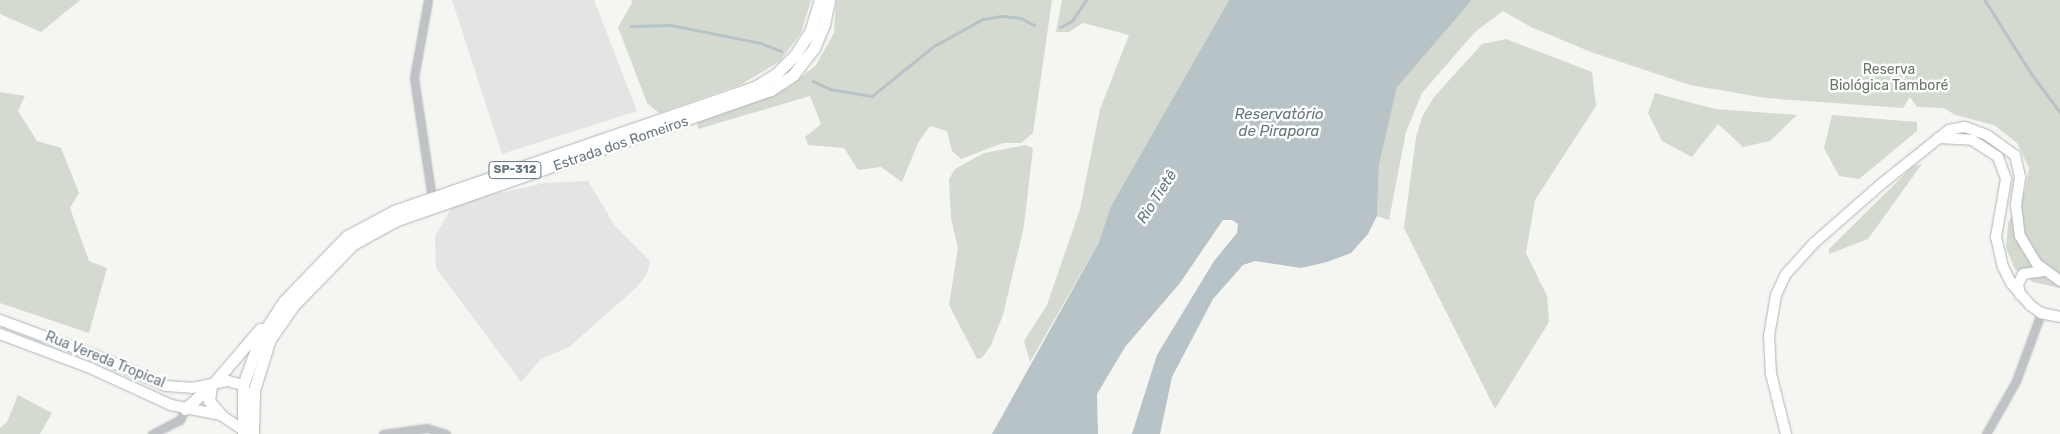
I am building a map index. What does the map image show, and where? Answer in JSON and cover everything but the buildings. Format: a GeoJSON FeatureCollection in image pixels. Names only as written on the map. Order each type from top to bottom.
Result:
{"type":"FeatureCollection","features":[{"type":"Feature","properties":{"kind":"main road","name":"Estrada dos Romeiros"},"geometry":{"type":"LineString","coordinates":[[248,431],[243,385],[253,352],[273,315],[316,264],[347,236],[385,215],[755,87],[776,74],[795,56],[810,32],[820,0]]}},
{"type":"Feature","properties":{"kind":"main road","name":"Estrada dos Romeiros"},"geometry":{"type":"LineString","coordinates":[[248,431],[257,375],[270,339],[292,307],[352,244],[396,220],[771,90],[792,75],[814,48],[824,24],[829,0]]}},
{"type":"Feature","properties":{"kind":"main road"},"geometry":{"type":"LineString","coordinates":[[1786,434],[1771,374],[1769,336],[1774,301],[1781,283],[1791,266],[1814,243],[1949,130],[1965,128],[1998,140],[2014,155],[2020,177],[2016,205],[2020,236],[2030,255],[2044,271],[2060,281]]}},
{"type":"Feature","properties":{"kind":"main road"},"geometry":{"type":"LineString","coordinates":[[1938,138],[1961,138],[1982,144],[1998,157],[2004,168],[2006,190],[1996,236],[2002,267],[2020,296],[2041,313],[2057,315]]}},
{"type":"Feature","properties":{"kind":"main road"},"geometry":{"type":"LineString","coordinates":[[2020,296],[2018,284],[2023,274],[2044,271]]}},
{"type":"Feature","properties":{"kind":"main road"},"geometry":{"type":"LineString","coordinates":[[185,409],[212,384],[273,315]]}},
{"type":"Feature","properties":{"kind":"main road","name":"Rua Vereda Tropical"},"geometry":{"type":"LineString","coordinates":[[0,320],[97,356],[166,386],[192,388],[228,381],[243,385]]}},
{"type":"Feature","properties":{"kind":"main road","name":"Rua Vereda Tropical"},"geometry":{"type":"LineString","coordinates":[[0,334],[88,367],[185,409],[221,415]]}},
{"type":"Feature","properties":{"kind":"main road"},"geometry":{"type":"LineString","coordinates":[[212,384],[208,401],[221,415],[248,431]]}},
{"type":"Feature","properties":{"kind":"street"},"geometry":{"type":"LineString","coordinates":[[428,0],[414,78],[432,198]]}},
{"type":"Feature","properties":{"kind":"street"},"geometry":{"type":"LineString","coordinates":[[1986,434],[2016,381],[2041,313]]}},
{"type":"Feature","properties":{"kind":"street"},"geometry":{"type":"LineString","coordinates":[[152,434],[180,420],[185,409]]}},
{"type":"Feature","properties":{"kind":"street"},"geometry":{"type":"LineString","coordinates":[[383,434],[426,428],[446,434]]}},
{"type":"Feature","properties":{"kind":"shaded area"},"geometry":{"type":"Polygon","coordinates":[[[452,0],[594,0],[637,111],[502,154],[452,0]]]}},
{"type":"Feature","properties":{"kind":"shaded area"},"geometry":{"type":"Polygon","coordinates":[[[588,181],[615,226],[650,261],[647,274],[637,287],[569,347],[541,359],[521,382],[436,268],[435,236],[451,209],[463,201],[545,183],[588,181]]]}},
{"type":"Feature","properties":{"kind":"green space"},"geometry":{"type":"Polygon","coordinates":[[[0,0],[80,0],[41,32],[0,14],[0,0]]]}},
{"type":"Feature","properties":{"kind":"green space"},"geometry":{"type":"Polygon","coordinates":[[[631,0],[811,0],[801,33],[780,61],[742,84],[659,113],[647,103],[618,27],[632,3],[631,0]]]}},
{"type":"Feature","properties":{"kind":"green space"},"geometry":{"type":"Polygon","coordinates":[[[836,0],[1052,0],[1033,133],[1021,143],[1003,143],[961,159],[952,151],[947,131],[930,126],[918,143],[902,182],[881,167],[858,170],[844,148],[808,145],[805,137],[821,124],[810,96],[698,129],[697,122],[788,88],[816,65],[834,33],[836,0]]]}},
{"type":"Feature","properties":{"kind":"green space"},"geometry":{"type":"Polygon","coordinates":[[[1062,0],[1229,0],[1111,206],[1098,244],[1030,362],[1024,341],[1047,305],[1080,209],[1100,109],[1129,35],[1083,23],[1069,32],[1056,32],[1062,0]]]}},
{"type":"Feature","properties":{"kind":"green space"},"geometry":{"type":"Polygon","coordinates":[[[1472,0],[2060,0],[2060,288],[2033,282],[2015,269],[2006,248],[2008,223],[2025,190],[2029,168],[2017,143],[1994,125],[1955,115],[1944,108],[1917,107],[1910,97],[1903,108],[1766,98],[1690,85],[1591,52],[1531,27],[1503,11],[1475,32],[1422,93],[1406,132],[1389,220],[1377,216],[1379,165],[1397,86],[1472,0]]]}},
{"type":"Feature","properties":{"kind":"green space"},"geometry":{"type":"Polygon","coordinates":[[[1506,39],[1592,72],[1596,106],[1535,200],[1526,253],[1547,296],[1549,322],[1495,409],[1404,228],[1416,137],[1422,117],[1434,97],[1482,44],[1506,39]]]}},
{"type":"Feature","properties":{"kind":"green space"},"geometry":{"type":"Polygon","coordinates":[[[0,92],[25,96],[18,111],[37,141],[61,148],[79,193],[70,208],[89,261],[107,268],[89,333],[0,303],[0,92]]]}},
{"type":"Feature","properties":{"kind":"green space","name":"Reserva Biológica Tamboré"},"geometry":{"type":"Polygon","coordinates":[[[1655,93],[1715,109],[1797,115],[1770,141],[1743,147],[1718,124],[1692,157],[1662,141],[1648,113],[1655,93]]]}},
{"type":"Feature","properties":{"kind":"green space","name":"Reserva Biológica Tamboré"},"geometry":{"type":"Polygon","coordinates":[[[1832,115],[1917,122],[1917,131],[1859,179],[1839,176],[1824,148],[1832,115]]]}},
{"type":"Feature","properties":{"kind":"green space"},"geometry":{"type":"Polygon","coordinates":[[[1026,145],[1033,148],[1024,226],[1003,315],[991,345],[982,358],[977,359],[949,305],[958,248],[951,218],[949,179],[955,169],[984,153],[1026,145]]]}},
{"type":"Feature","properties":{"kind":"green space"},"geometry":{"type":"Polygon","coordinates":[[[1922,164],[1868,239],[1829,254],[1829,249],[1913,166],[1922,164]]]}},
{"type":"Feature","properties":{"kind":"green space"},"geometry":{"type":"Polygon","coordinates":[[[18,395],[52,413],[40,434],[0,434],[0,428],[7,422],[18,395]]]}},
{"type":"Feature","properties":{"kind":"water","name":"Reservatório de Pirapora"},"geometry":{"type":"Polygon","coordinates":[[[1229,0],[1472,0],[1397,87],[1379,165],[1377,216],[1368,234],[1351,253],[1327,262],[1301,268],[1255,261],[1243,265],[1213,299],[1172,377],[1160,434],[1132,434],[1157,355],[1214,261],[1237,233],[1238,224],[1232,220],[1223,220],[1180,283],[1125,347],[1097,394],[1098,434],[992,434],[1098,244],[1111,206],[1229,0]]]}},
{"type":"Feature","properties":{"kind":"waterway"},"geometry":{"type":"LineString","coordinates":[[1060,27],[1072,21],[1086,0]]}},
{"type":"Feature","properties":{"kind":"waterway"},"geometry":{"type":"LineString","coordinates":[[1985,0],[2031,73],[2060,112]]}},
{"type":"Feature","properties":{"kind":"waterway"},"geometry":{"type":"LineString","coordinates":[[813,81],[830,89],[872,96],[934,46],[983,19],[1003,16],[1021,18],[1034,25]]}},
{"type":"Feature","properties":{"kind":"waterway"},"geometry":{"type":"LineString","coordinates":[[631,26],[671,25],[761,43],[781,51]]}},
{"type":"Feature","properties":{"kind":"water label","name":"Rio Tietê"},"geometry":{"type":"Point","coordinates":[1157,197]}}]}
